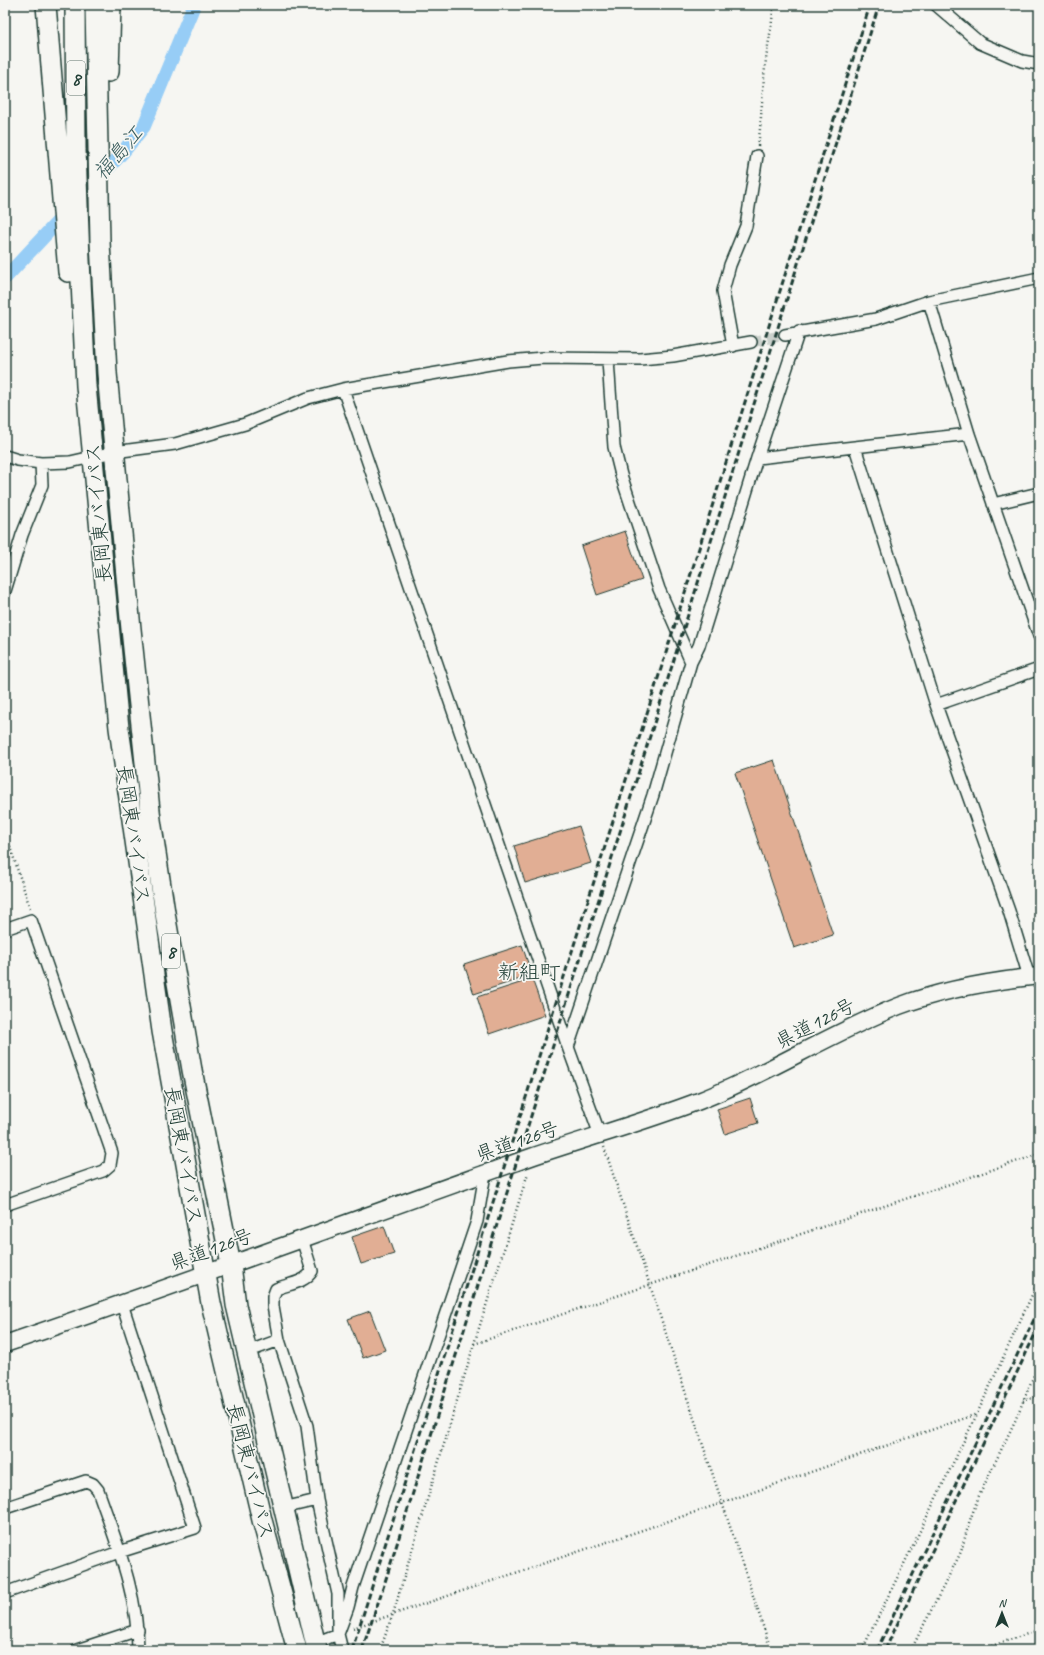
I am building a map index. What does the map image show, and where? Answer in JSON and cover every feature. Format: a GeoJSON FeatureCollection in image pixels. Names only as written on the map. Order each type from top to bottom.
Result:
{"type":"FeatureCollection","features":[{"type":"Feature","properties":{"kind":"highway"},"geometry":{"type":"LineString","coordinates":[[46,5],[68,275],[86,386]]}},
{"type":"Feature","properties":{"kind":"highway","name":"長岡東バイパス"},"geometry":{"type":"LineString","coordinates":[[75,5],[76,150],[86,386],[119,728],[162,1032],[211,1303],[262,1520],[297,1650]]}},
{"type":"Feature","properties":{"kind":"highway","name":"8"},"geometry":{"type":"LineString","coordinates":[[95,5],[102,125]]}},
{"type":"Feature","properties":{"kind":"highway"},"geometry":{"type":"LineString","coordinates":[[102,125],[111,5]]}},
{"type":"Feature","properties":{"kind":"highway","name":"長岡東バイパス"},"geometry":{"type":"LineString","coordinates":[[102,125],[104,235],[110,283],[107,373],[151,820],[166,919],[192,1070],[230,1265],[236,1305],[316,1646]]}},
{"type":"Feature","properties":{"kind":"main road","name":"県道126号"},"geometry":{"type":"LineString","coordinates":[[5,1344],[122,1304],[533,1157],[697,1102],[741,1084],[898,1006],[944,992],[1034,976]]}},
{"type":"Feature","properties":{"kind":"street"},"geometry":{"type":"LineString","coordinates":[[936,5],[980,43],[1022,61],[1039,64]]}},
{"type":"Feature","properties":{"kind":"street"},"geometry":{"type":"LineString","coordinates":[[733,346],[723,291],[730,265],[746,226],[756,156]]}},
{"type":"Feature","properties":{"kind":"street"},"geometry":{"type":"LineString","coordinates":[[784,335],[876,319],[929,301],[1039,278]]}},
{"type":"Feature","properties":{"kind":"street"},"geometry":{"type":"LineString","coordinates":[[929,301],[969,434],[1039,636]]}},
{"type":"Feature","properties":{"kind":"street"},"geometry":{"type":"LineString","coordinates":[[568,1047],[653,795],[691,662],[699,646],[757,458],[799,332]]}},
{"type":"Feature","properties":{"kind":"street"},"geometry":{"type":"LineString","coordinates":[[5,456],[18,460],[41,463],[70,462],[114,452],[175,444],[245,424],[308,398],[343,389],[508,361],[543,358],[608,360],[640,359],[673,356],[751,342]]}},
{"type":"Feature","properties":{"kind":"street"},"geometry":{"type":"LineString","coordinates":[[608,360],[614,447],[621,475],[659,590],[691,662]]}},
{"type":"Feature","properties":{"kind":"street"},"geometry":{"type":"LineString","coordinates":[[343,389],[568,1047],[600,1135]]}},
{"type":"Feature","properties":{"kind":"street"},"geometry":{"type":"LineString","coordinates":[[757,458],[969,434]]}},
{"type":"Feature","properties":{"kind":"street"},"geometry":{"type":"LineString","coordinates":[[854,447],[936,705],[1034,976]]}},
{"type":"Feature","properties":{"kind":"street"},"geometry":{"type":"LineString","coordinates":[[5,591],[22,535],[42,485],[41,463]]}},
{"type":"Feature","properties":{"kind":"street"},"geometry":{"type":"LineString","coordinates":[[993,504],[1039,493]]}},
{"type":"Feature","properties":{"kind":"street"},"geometry":{"type":"LineString","coordinates":[[936,705],[1039,669]]}},
{"type":"Feature","properties":{"kind":"street"},"geometry":{"type":"LineString","coordinates":[[5,929],[31,920],[112,1153],[110,1165],[103,1171],[5,1205]]}},
{"type":"Feature","properties":{"kind":"street"},"geometry":{"type":"LineString","coordinates":[[316,1646],[338,1634],[348,1607],[476,1221],[485,1174]]}},
{"type":"Feature","properties":{"kind":"street"},"geometry":{"type":"LineString","coordinates":[[302,1239],[312,1271],[309,1277],[304,1280],[276,1289],[273,1297],[273,1306],[279,1340],[307,1426],[317,1500],[338,1594],[338,1634],[342,1650]]}},
{"type":"Feature","properties":{"kind":"street"},"geometry":{"type":"LineString","coordinates":[[5,1593],[119,1552],[195,1528],[122,1304]]}},
{"type":"Feature","properties":{"kind":"street"},"geometry":{"type":"LineString","coordinates":[[247,1352],[279,1340]]}},
{"type":"Feature","properties":{"kind":"street"},"geometry":{"type":"LineString","coordinates":[[5,1508],[86,1481],[93,1484],[98,1490],[119,1552],[134,1608],[138,1630],[138,1650]]}},
{"type":"Feature","properties":{"kind":"street"},"geometry":{"type":"LineString","coordinates":[[283,1508],[317,1500]]}},
{"type":"Feature","properties":{"kind":"street"},"geometry":{"type":"LineString","coordinates":[[77,1650],[138,1630]]}},
{"type":"Feature","properties":{"kind":"path"},"geometry":{"type":"LineString","coordinates":[[756,156],[762,121],[762,102],[773,5]]}},
{"type":"Feature","properties":{"kind":"path"},"geometry":{"type":"LineString","coordinates":[[5,831],[31,911],[31,920]]}},
{"type":"Feature","properties":{"kind":"path"},"geometry":{"type":"LineString","coordinates":[[600,1135],[771,1650]]}},
{"type":"Feature","properties":{"kind":"path"},"geometry":{"type":"LineString","coordinates":[[474,1344],[1039,1154]]}},
{"type":"Feature","properties":{"kind":"path"},"geometry":{"type":"LineString","coordinates":[[380,1650],[393,1614],[474,1344],[533,1157]]}},
{"type":"Feature","properties":{"kind":"path"},"geometry":{"type":"LineString","coordinates":[[862,1650],[1039,1280]]}},
{"type":"Feature","properties":{"kind":"path"},"geometry":{"type":"LineString","coordinates":[[911,1650],[961,1552],[968,1523],[978,1498],[1039,1363]]}},
{"type":"Feature","properties":{"kind":"path"},"geometry":{"type":"LineString","coordinates":[[1023,1401],[1039,1396]]}},
{"type":"Feature","properties":{"kind":"path"},"geometry":{"type":"LineString","coordinates":[[338,1634],[722,1503],[976,1414]]}},
{"type":"Feature","properties":{"kind":"path"},"geometry":{"type":"LineString","coordinates":[[980,1650],[1039,1630]]}},
{"type":"Feature","properties":{"kind":"building"},"geometry":{"type":"Polygon","coordinates":[[[625,531],[642,580],[597,595],[581,546],[625,531]]]}},
{"type":"Feature","properties":{"kind":"building"},"geometry":{"type":"Polygon","coordinates":[[[774,760],[833,935],[794,948],[735,773],[774,760]]]}},
{"type":"Feature","properties":{"kind":"building"},"geometry":{"type":"Polygon","coordinates":[[[579,826],[591,863],[525,883],[514,846],[579,826]]]}},
{"type":"Feature","properties":{"kind":"building"},"geometry":{"type":"Polygon","coordinates":[[[522,945],[532,975],[474,994],[464,964],[522,945]]]}},
{"type":"Feature","properties":{"kind":"building"},"geometry":{"type":"Polygon","coordinates":[[[532,979],[545,1015],[489,1034],[477,997],[532,979]]]}},
{"type":"Feature","properties":{"kind":"building"},"geometry":{"type":"Polygon","coordinates":[[[750,1098],[758,1123],[725,1134],[717,1109],[750,1098]]]}},
{"type":"Feature","properties":{"kind":"building"},"geometry":{"type":"Polygon","coordinates":[[[384,1226],[394,1254],[361,1264],[352,1237],[384,1226]]]}},
{"type":"Feature","properties":{"kind":"building"},"geometry":{"type":"Polygon","coordinates":[[[370,1311],[385,1350],[363,1358],[348,1319],[370,1311]]]}},
{"type":"Feature","properties":{"kind":"waterway","name":"福島江"},"geometry":{"type":"LineString","coordinates":[[5,278],[123,152],[144,126],[194,5]]}},
{"type":"Feature","properties":{"kind":"tunnel"},"geometry":{"type":"LineString","coordinates":[[751,342],[785,335]]}},
{"type":"Feature","properties":{"kind":"railway"},"geometry":{"type":"LineString","coordinates":[[352,1650],[870,5]]}},
{"type":"Feature","properties":{"kind":"railway"},"geometry":{"type":"LineString","coordinates":[[362,1650],[385,1582],[879,5]]}},
{"type":"Feature","properties":{"kind":"railway"},"geometry":{"type":"LineString","coordinates":[[877,1650],[1039,1309]]}},
{"type":"Feature","properties":{"kind":"railway"},"geometry":{"type":"LineString","coordinates":[[885,1650],[1039,1326]]}},
{"type":"Feature","properties":{"kind":"district","name":"新組町"},"geometry":{"type":"Point","coordinates":[529,972]}}]}
